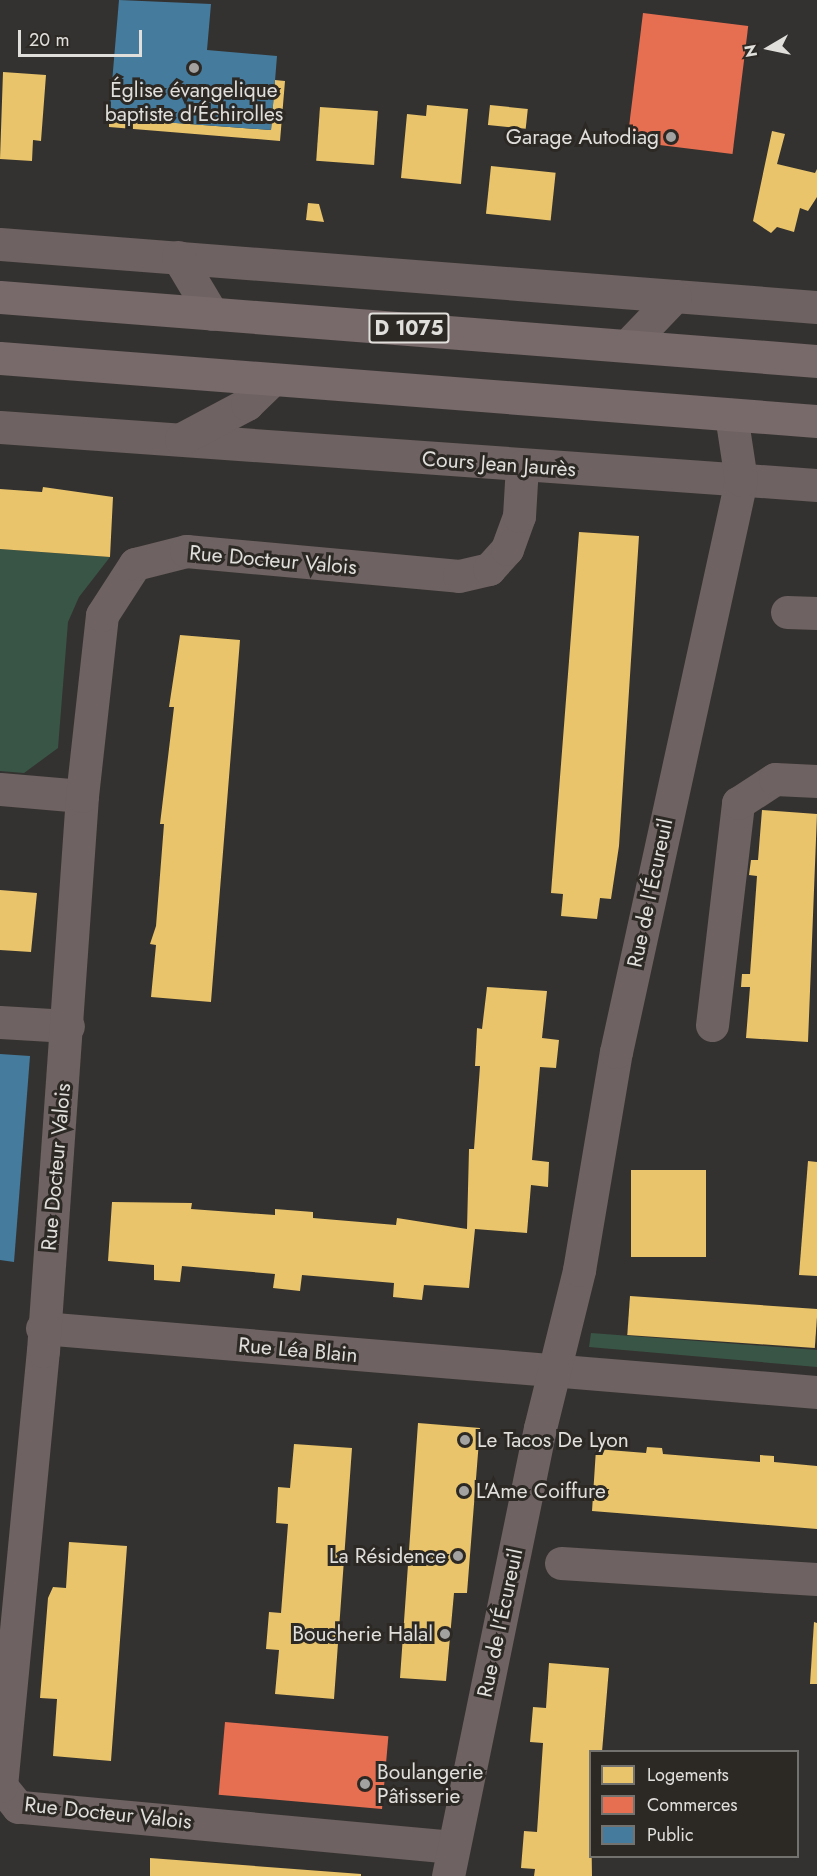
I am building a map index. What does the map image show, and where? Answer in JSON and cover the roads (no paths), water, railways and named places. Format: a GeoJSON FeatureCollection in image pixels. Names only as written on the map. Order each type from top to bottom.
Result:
{"type":"FeatureCollection","features":[{"type":"Feature","properties":{"kind":"main road","name":"D 1075"},"geometry":{"type":"LineString","coordinates":[[0,297],[817,361]]}},
{"type":"Feature","properties":{"kind":"main road"},"geometry":{"type":"LineString","coordinates":[[0,358],[817,421]]}},
{"type":"Feature","properties":{"kind":"street"},"geometry":{"type":"LineString","coordinates":[[0,244],[817,307]]}},
{"type":"Feature","properties":{"kind":"street"},"geometry":{"type":"LineString","coordinates":[[178,257],[212,314]]}},
{"type":"Feature","properties":{"kind":"street"},"geometry":{"type":"LineString","coordinates":[[628,345],[675,297]]}},
{"type":"Feature","properties":{"kind":"street"},"geometry":{"type":"LineString","coordinates":[[181,439],[247,404],[272,380]]}},
{"type":"Feature","properties":{"kind":"street","name":"Rue de l'Écureuil"},"geometry":{"type":"LineString","coordinates":[[451,1862],[553,1371],[579,1270],[616,1052],[741,480],[731,415]]}},
{"type":"Feature","properties":{"kind":"street","name":"Cours Jean Jaurès"},"geometry":{"type":"LineString","coordinates":[[0,427],[522,466],[817,485]]}},
{"type":"Feature","properties":{"kind":"street","name":"Rue Docteur Valois"},"geometry":{"type":"LineString","coordinates":[[451,1862],[18,1807],[1,1786],[68,1026],[82,796],[102,615],[135,564],[186,551],[459,576],[489,569],[507,549],[519,516],[522,466]]}},
{"type":"Feature","properties":{"kind":"street"},"geometry":{"type":"LineString","coordinates":[[712,1025],[738,803],[775,778],[817,781]]}},
{"type":"Feature","properties":{"kind":"street"},"geometry":{"type":"LineString","coordinates":[[0,789],[82,796]]}},
{"type":"Feature","properties":{"kind":"street"},"geometry":{"type":"LineString","coordinates":[[0,1022],[68,1026]]}},
{"type":"Feature","properties":{"kind":"street","name":"Rue Léa Blain"},"geometry":{"type":"LineString","coordinates":[[42,1328],[553,1371]]}},
{"type":"Feature","properties":{"kind":"street"},"geometry":{"type":"LineString","coordinates":[[553,1371],[817,1392]]}},
{"type":"Feature","properties":{"kind":"street"},"geometry":{"type":"LineString","coordinates":[[561,1563],[817,1579]]}},
{"type":"Feature","properties":{"kind":"place","name":"Église évangelique baptiste d'Échirolles"},"geometry":{"type":"Point","coordinates":[194,68]}},
{"type":"Feature","properties":{"kind":"place","name":"Garage Autodiag"},"geometry":{"type":"Point","coordinates":[671,137]}},
{"type":"Feature","properties":{"kind":"place","name":"Le Tacos De Lyon"},"geometry":{"type":"Point","coordinates":[465,1440]}},
{"type":"Feature","properties":{"kind":"place","name":"L'Ame Coiffure"},"geometry":{"type":"Point","coordinates":[464,1491]}},
{"type":"Feature","properties":{"kind":"place","name":"La Résidence"},"geometry":{"type":"Point","coordinates":[458,1556]}},
{"type":"Feature","properties":{"kind":"place","name":"Boucherie Halal"},"geometry":{"type":"Point","coordinates":[445,1634]}},
{"type":"Feature","properties":{"kind":"place","name":"Boulangerie Pâtisserie"},"geometry":{"type":"Point","coordinates":[365,1784]}}]}
